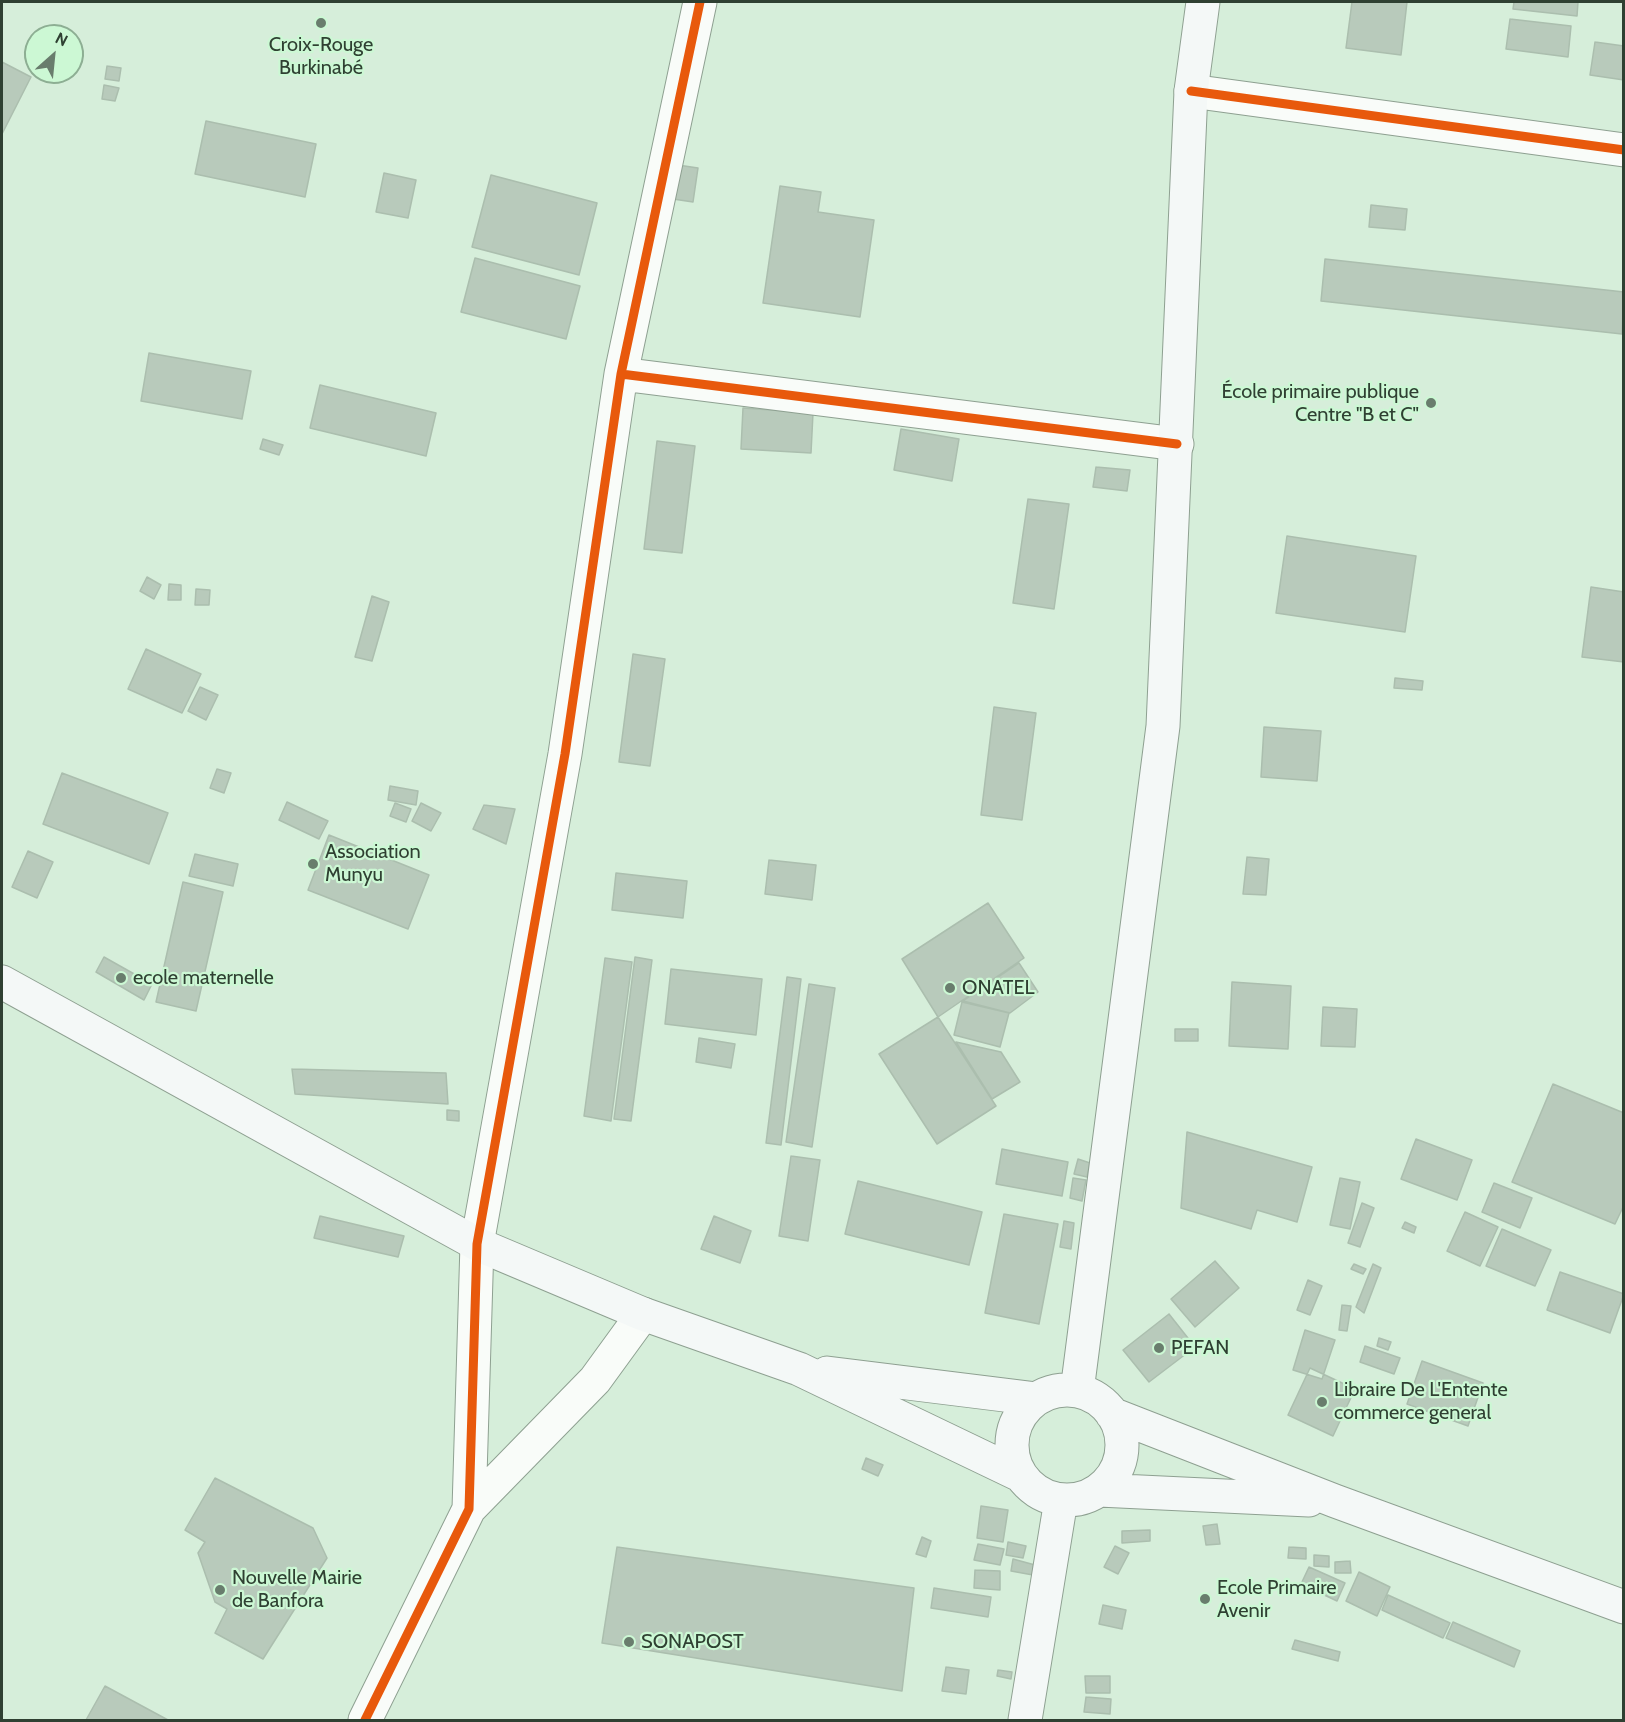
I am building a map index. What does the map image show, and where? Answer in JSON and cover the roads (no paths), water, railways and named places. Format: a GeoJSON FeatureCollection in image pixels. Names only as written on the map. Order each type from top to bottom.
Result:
{"type":"FeatureCollection","features":[{"type":"Feature","properties":{"kind":"main road"},"geometry":{"type":"LineString","coordinates":[[1077,1391],[1163,726],[1191,91],[1203,2]]}},
{"type":"Feature","properties":{"kind":"main road"},"geometry":{"type":"LineString","coordinates":[[2,982],[477,1244],[643,1314],[799,1369],[1020,1475],[1038,1492],[1061,1500],[1081,1499],[1099,1490],[1114,1475],[1121,1455],[1121,1434],[1112,1414],[1097,1399],[1077,1391],[1056,1391],[1037,1399],[1024,1410],[1015,1425],[1011,1441],[1013,1459],[1020,1475]]}},
{"type":"Feature","properties":{"kind":"main road"},"geometry":{"type":"LineString","coordinates":[[799,1369],[1037,1399]]}},
{"type":"Feature","properties":{"kind":"main road"},"geometry":{"type":"LineString","coordinates":[[1112,1414],[1335,1501],[1623,1607]]}},
{"type":"Feature","properties":{"kind":"main road"},"geometry":{"type":"LineString","coordinates":[[1099,1490],[1335,1501]]}},
{"type":"Feature","properties":{"kind":"main road"},"geometry":{"type":"LineString","coordinates":[[1025,1720],[1061,1500]]}},
{"type":"Feature","properties":{"kind":"street"},"geometry":{"type":"LineString","coordinates":[[469,1509],[477,1244],[565,754],[621,374],[700,2]]}},
{"type":"Feature","properties":{"kind":"street"},"geometry":{"type":"LineString","coordinates":[[1191,91],[1623,150]]}},
{"type":"Feature","properties":{"kind":"street"},"geometry":{"type":"LineString","coordinates":[[621,374],[1176,444]]}},
{"type":"Feature","properties":{"kind":"street"},"geometry":{"type":"LineString","coordinates":[[365,1720],[469,1509],[595,1380],[643,1314]]}},
{"type":"Feature","properties":{"kind":"place","name":"Croix-Rouge Burkinabé"},"geometry":{"type":"Point","coordinates":[321,23]}},
{"type":"Feature","properties":{"kind":"place","name":"École primaire publique Centre \"B et C\""},"geometry":{"type":"Point","coordinates":[1431,403]}},
{"type":"Feature","properties":{"kind":"place","name":"Association Munyu"},"geometry":{"type":"Point","coordinates":[313,864]}},
{"type":"Feature","properties":{"kind":"place","name":"ecole maternelle"},"geometry":{"type":"Point","coordinates":[121,978]}},
{"type":"Feature","properties":{"kind":"place","name":"ONATEL"},"geometry":{"type":"Point","coordinates":[950,988]}},
{"type":"Feature","properties":{"kind":"place","name":"PEFAN"},"geometry":{"type":"Point","coordinates":[1159,1348]}},
{"type":"Feature","properties":{"kind":"place","name":"Libraire De L'Entente commerce general"},"geometry":{"type":"Point","coordinates":[1322,1402]}},
{"type":"Feature","properties":{"kind":"place","name":"Nouvelle Mairie de Banfora"},"geometry":{"type":"Point","coordinates":[220,1590]}},
{"type":"Feature","properties":{"kind":"place","name":"Ecole Primaire Avenir"},"geometry":{"type":"Point","coordinates":[1205,1599]}},
{"type":"Feature","properties":{"kind":"place","name":"SONAPOST"},"geometry":{"type":"Point","coordinates":[629,1642]}}]}
